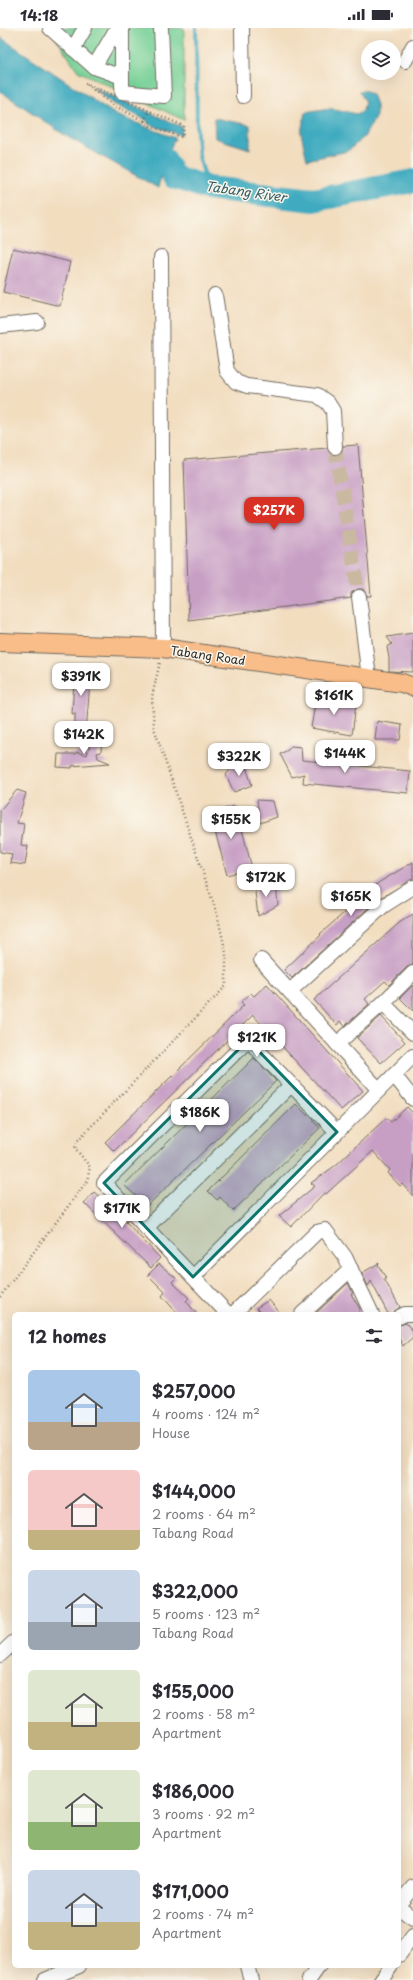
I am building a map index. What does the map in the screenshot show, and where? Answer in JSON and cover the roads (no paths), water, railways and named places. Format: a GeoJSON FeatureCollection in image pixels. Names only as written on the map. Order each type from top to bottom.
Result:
{"type":"FeatureCollection","features":[{"type":"Feature","properties":{"kind":"main road","name":"Tabang Road"},"geometry":{"type":"LineString","coordinates":[[0,642],[163,648],[402,683],[413,687]]}},
{"type":"Feature","properties":{"kind":"street"},"geometry":{"type":"LineString","coordinates":[[73,49],[85,28]]}},
{"type":"Feature","properties":{"kind":"street"},"geometry":{"type":"LineString","coordinates":[[94,67],[117,28]]}},
{"type":"Feature","properties":{"kind":"street"},"geometry":{"type":"LineString","coordinates":[[122,28],[122,95],[164,96],[161,28]]}},
{"type":"Feature","properties":{"kind":"street"},"geometry":{"type":"LineString","coordinates":[[242,28],[243,96]]}},
{"type":"Feature","properties":{"kind":"street"},"geometry":{"type":"LineString","coordinates":[[52,29],[94,67],[122,77]]}},
{"type":"Feature","properties":{"kind":"street"},"geometry":{"type":"LineString","coordinates":[[405,61],[413,46]]}},
{"type":"Feature","properties":{"kind":"street"},"geometry":{"type":"LineString","coordinates":[[161,257],[163,648]]}},
{"type":"Feature","properties":{"kind":"street"},"geometry":{"type":"LineString","coordinates":[[215,295],[228,371],[236,382],[247,386],[317,395],[328,403],[333,411],[335,447]]}},
{"type":"Feature","properties":{"kind":"street"},"geometry":{"type":"LineString","coordinates":[[0,326],[37,322]]}},
{"type":"Feature","properties":{"kind":"street"},"geometry":{"type":"LineString","coordinates":[[359,597],[369,678]]}},
{"type":"Feature","properties":{"kind":"street"},"geometry":{"type":"LineString","coordinates":[[290,991],[383,906],[413,887]]}},
{"type":"Feature","properties":{"kind":"street"},"geometry":{"type":"LineString","coordinates":[[261,960],[379,1090]]}},
{"type":"Feature","properties":{"kind":"street"},"geometry":{"type":"LineString","coordinates":[[337,1044],[383,1003],[413,973]]}},
{"type":"Feature","properties":{"kind":"street"},"geometry":{"type":"LineString","coordinates":[[383,1003],[413,1034]]}},
{"type":"Feature","properties":{"kind":"street"},"geometry":{"type":"LineString","coordinates":[[337,1132],[248,1040],[104,1183],[224,1312],[317,1232],[325,1230],[331,1236],[351,1269],[371,1312]]}},
{"type":"Feature","properties":{"kind":"street"},"geometry":{"type":"LineString","coordinates":[[193,1277],[413,1056]]}},
{"type":"Feature","properties":{"kind":"street"},"geometry":{"type":"LineString","coordinates":[[394,1075],[413,1099]]}},
{"type":"Feature","properties":{"kind":"street"},"geometry":{"type":"LineString","coordinates":[[146,1228],[291,1085]]}},
{"type":"Feature","properties":{"kind":"street"},"geometry":{"type":"LineString","coordinates":[[304,1312],[351,1269]]}},
{"type":"Feature","properties":{"kind":"street"},"geometry":{"type":"LineString","coordinates":[[401,1316],[405,1314],[413,1314]]}},
{"type":"Feature","properties":{"kind":"street"},"geometry":{"type":"LineString","coordinates":[[0,1655],[12,1644]]}},
{"type":"Feature","properties":{"kind":"street"},"geometry":{"type":"LineString","coordinates":[[401,1902],[413,1887]]}},
{"type":"Feature","properties":{"kind":"street"},"geometry":{"type":"LineString","coordinates":[[401,1909],[413,1918]]}},
{"type":"Feature","properties":{"kind":"street"},"geometry":{"type":"LineString","coordinates":[[401,1952],[413,1936]]}},
{"type":"Feature","properties":{"kind":"street"},"geometry":{"type":"LineString","coordinates":[[45,1980],[75,1968]]}},
{"type":"Feature","properties":{"kind":"street"},"geometry":{"type":"LineString","coordinates":[[248,1968],[251,1980]]}},
{"type":"Feature","properties":{"kind":"street"},"geometry":{"type":"LineString","coordinates":[[309,1980],[318,1968]]}},
{"type":"Feature","properties":{"kind":"street"},"geometry":{"type":"LineString","coordinates":[[380,1980],[389,1968]]}},
{"type":"Feature","properties":{"kind":"water"},"geometry":{"type":"Polygon","coordinates":[[[0,37],[116,115],[175,138],[165,160],[158,188],[66,136],[0,91],[0,37]]]}},
{"type":"Feature","properties":{"kind":"water"},"geometry":{"type":"Polygon","coordinates":[[[92,87],[182,127],[181,135],[148,124],[148,121],[114,104],[92,87]]]}},
{"type":"Feature","properties":{"kind":"water"},"geometry":{"type":"Polygon","coordinates":[[[364,90],[372,94],[376,105],[376,116],[364,137],[348,151],[307,160],[301,133],[305,112],[330,108],[357,114],[363,110],[365,101],[359,91],[364,90]]]}},
{"type":"Feature","properties":{"kind":"water"},"geometry":{"type":"Polygon","coordinates":[[[214,118],[250,125],[250,149],[215,138],[214,118]]]}},
{"type":"Feature","properties":{"kind":"waterway"},"geometry":{"type":"LineString","coordinates":[[196,28],[197,134],[199,156],[208,188]]}},
{"type":"Feature","properties":{"kind":"waterway","name":"Tabang River"},"geometry":{"type":"LineString","coordinates":[[137,142],[165,160],[174,177],[208,188],[314,200],[413,181]]}},
{"type":"Feature","properties":{"kind":"tunnel"},"geometry":{"type":"LineString","coordinates":[[335,447],[359,597]]}}]}
